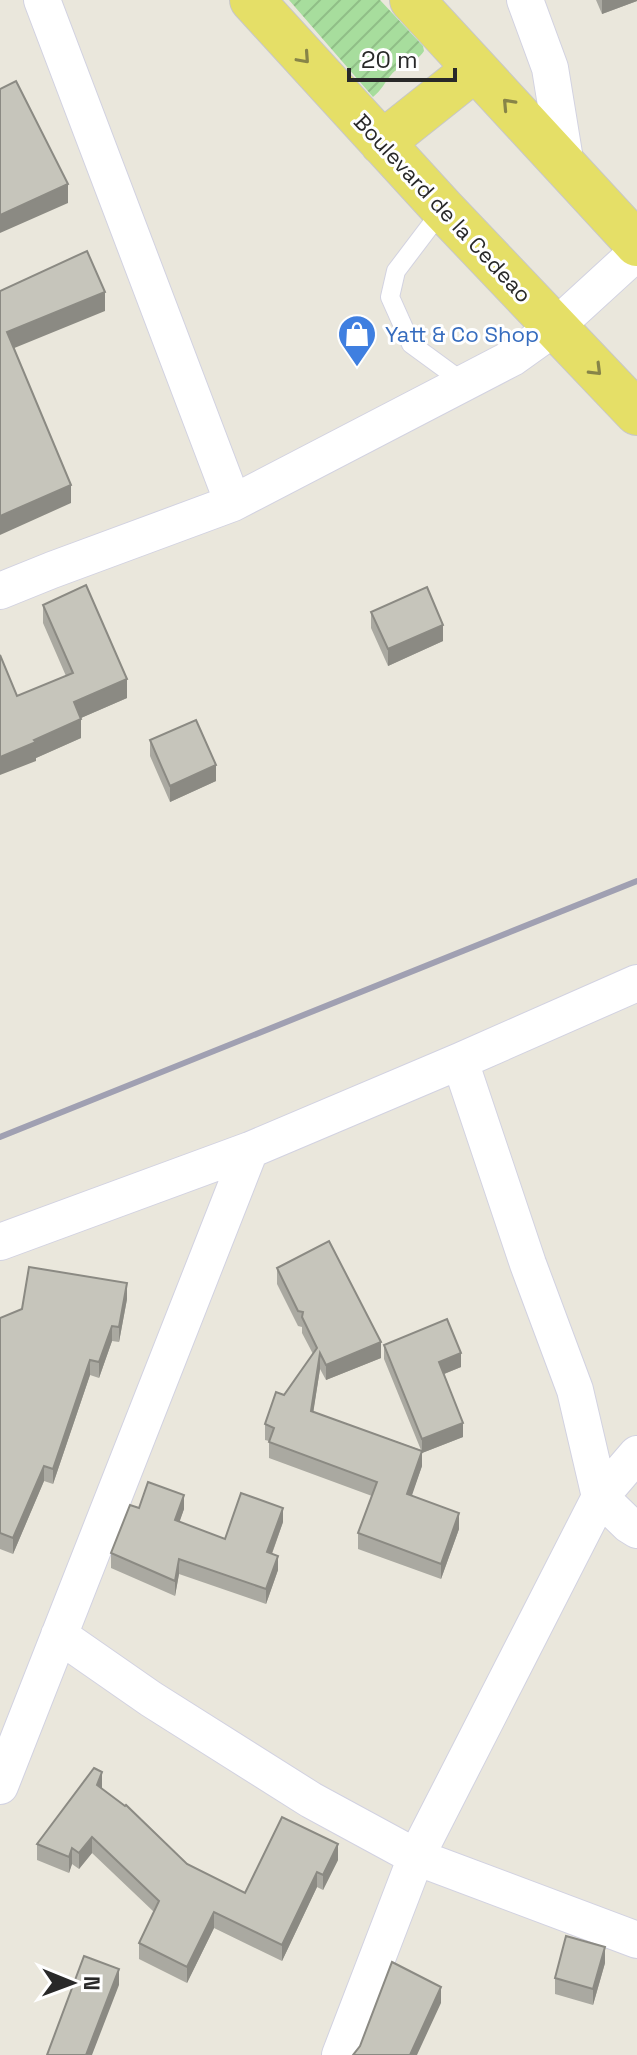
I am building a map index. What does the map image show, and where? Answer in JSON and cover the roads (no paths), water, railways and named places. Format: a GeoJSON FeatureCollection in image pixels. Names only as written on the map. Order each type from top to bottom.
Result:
{"type":"FeatureCollection","features":[{"type":"Feature","properties":{"kind":"main road","name":"Boulevard de la Cedeao"},"geometry":{"type":"LineString","coordinates":[[252,0],[443,209],[637,413]]}},
{"type":"Feature","properties":{"kind":"main road"},"geometry":{"type":"LineString","coordinates":[[412,0],[637,244]]}},
{"type":"Feature","properties":{"kind":"main road"},"geometry":{"type":"LineString","coordinates":[[382,143],[475,69]]}},
{"type":"Feature","properties":{"kind":"street"},"geometry":{"type":"LineString","coordinates":[[42,0],[233,503]]}},
{"type":"Feature","properties":{"kind":"street"},"geometry":{"type":"LineString","coordinates":[[525,0],[550,68],[566,166]]}},
{"type":"Feature","properties":{"kind":"street"},"geometry":{"type":"LineString","coordinates":[[0,591],[233,503],[512,358],[554,328],[637,252]]}},
{"type":"Feature","properties":{"kind":"street"},"geometry":{"type":"LineString","coordinates":[[0,1242],[250,1150],[637,983]]}},
{"type":"Feature","properties":{"kind":"street"},"geometry":{"type":"LineString","coordinates":[[460,1061],[528,1264],[575,1390],[600,1497],[637,1530]]}},
{"type":"Feature","properties":{"kind":"street"},"geometry":{"type":"LineString","coordinates":[[0,1786],[250,1150]]}},
{"type":"Feature","properties":{"kind":"street"},"geometry":{"type":"LineString","coordinates":[[340,2055],[416,1857],[600,1497],[637,1454]]}},
{"type":"Feature","properties":{"kind":"street"},"geometry":{"type":"LineString","coordinates":[[59,1635],[151,1699],[311,1800],[416,1857],[637,1940]]}},
{"type":"Feature","properties":{"kind":"lane"},"geometry":{"type":"LineString","coordinates":[[443,209],[396,271],[390,297],[411,344],[463,382]]}},
{"type":"Feature","properties":{"kind":"railway"},"geometry":{"type":"LineString","coordinates":[[0,1137],[637,881]]}},
{"type":"Feature","properties":{"kind":"place","name":"Yatt & Co Shop"},"geometry":{"type":"Point","coordinates":[357,368]}}]}
